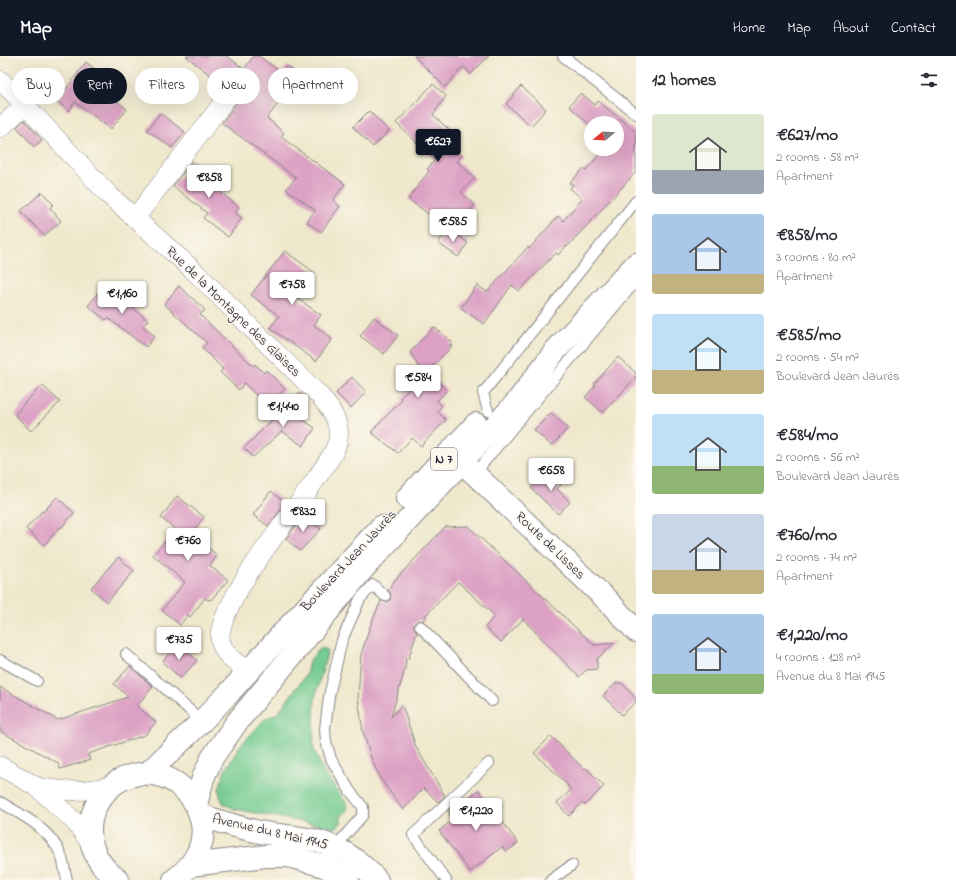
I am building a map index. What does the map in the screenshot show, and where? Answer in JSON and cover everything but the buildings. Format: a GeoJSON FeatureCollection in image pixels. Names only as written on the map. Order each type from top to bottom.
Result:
{"type":"FeatureCollection","features":[{"type":"Feature","properties":{"kind":"main road","name":"Boulevard Jean Jaurès"},"geometry":{"type":"LineString","coordinates":[[191,865],[198,854],[201,841],[202,828],[198,810],[203,778],[212,758],[237,722],[363,569],[468,468],[555,351],[636,264]]}},
{"type":"Feature","properties":{"kind":"main road","name":"Boulevard Jean Jaurès"},"geometry":{"type":"LineString","coordinates":[[147,774],[202,721],[249,672],[281,635],[510,388],[555,351]]}},
{"type":"Feature","properties":{"kind":"main road","name":"Route de Lisses"},"geometry":{"type":"LineString","coordinates":[[468,468],[607,600],[636,631]]}},
{"type":"Feature","properties":{"kind":"main road"},"geometry":{"type":"LineString","coordinates":[[118,880],[108,873],[99,872],[90,842],[90,825],[94,809],[101,796],[112,786],[122,779],[135,775],[147,774],[159,776],[180,786],[189,795],[198,810]]}},
{"type":"Feature","properties":{"kind":"main road","name":"Avenue du 8 Mai 1945"},"geometry":{"type":"LineString","coordinates":[[198,810],[237,827],[313,840],[335,847],[357,860],[377,880]]}},
{"type":"Feature","properties":{"kind":"main road","name":"Avenue du 8 Mai 1945"},"geometry":{"type":"LineString","coordinates":[[191,865],[266,856],[288,856],[324,866],[348,880]]}},
{"type":"Feature","properties":{"kind":"main road"},"geometry":{"type":"LineString","coordinates":[[174,880],[184,873],[191,865]]}},
{"type":"Feature","properties":{"kind":"street","name":"Rue de la Montagne des Glaises"},"geometry":{"type":"LineString","coordinates":[[0,80],[26,105],[109,195],[192,269],[320,396],[330,409],[337,424],[338,439],[333,454],[306,494],[249,571],[226,615],[220,635],[222,647],[233,661],[249,672]]}},
{"type":"Feature","properties":{"kind":"street"},"geometry":{"type":"LineString","coordinates":[[134,218],[222,104]]}},
{"type":"Feature","properties":{"kind":"street"},"geometry":{"type":"LineString","coordinates":[[0,128],[26,105]]}},
{"type":"Feature","properties":{"kind":"street"},"geometry":{"type":"LineString","coordinates":[[0,766],[37,787],[76,823],[90,842]]}},
{"type":"Feature","properties":{"kind":"street"},"geometry":{"type":"LineString","coordinates":[[37,787],[65,791],[93,790],[112,786]]}},
{"type":"Feature","properties":{"kind":"lane"},"geometry":{"type":"LineString","coordinates":[[563,56],[636,114]]}},
{"type":"Feature","properties":{"kind":"lane"},"geometry":{"type":"LineString","coordinates":[[488,411],[483,393],[636,201]]}},
{"type":"Feature","properties":{"kind":"lane"},"geometry":{"type":"LineString","coordinates":[[468,468],[636,281]]}},
{"type":"Feature","properties":{"kind":"lane"},"geometry":{"type":"LineString","coordinates":[[335,847],[364,815],[364,807],[350,791],[331,760],[324,729],[329,696],[342,640],[360,599],[373,585],[385,596]]}},
{"type":"Feature","properties":{"kind":"lane"},"geometry":{"type":"LineString","coordinates":[[420,626],[492,701]]}},
{"type":"Feature","properties":{"kind":"lane"},"geometry":{"type":"LineString","coordinates":[[126,654],[202,721]]}},
{"type":"Feature","properties":{"kind":"lane"},"geometry":{"type":"LineString","coordinates":[[0,660],[37,680]]}},
{"type":"Feature","properties":{"kind":"lane"},"geometry":{"type":"LineString","coordinates":[[446,880],[413,835],[489,763]]}},
{"type":"Feature","properties":{"kind":"lane"},"geometry":{"type":"LineString","coordinates":[[0,802],[35,823],[52,840],[62,856],[67,880]]}},
{"type":"Feature","properties":{"kind":"lane"},"geometry":{"type":"LineString","coordinates":[[551,880],[572,865]]}},
{"type":"Feature","properties":{"kind":"green space"},"geometry":{"type":"Polygon","coordinates":[[[321,648],[328,650],[315,698],[313,747],[323,771],[348,805],[347,810],[341,817],[341,823],[334,828],[234,809],[223,803],[219,789],[225,770],[240,746],[266,718],[277,714],[306,675],[309,661],[321,648]]]}}]}
